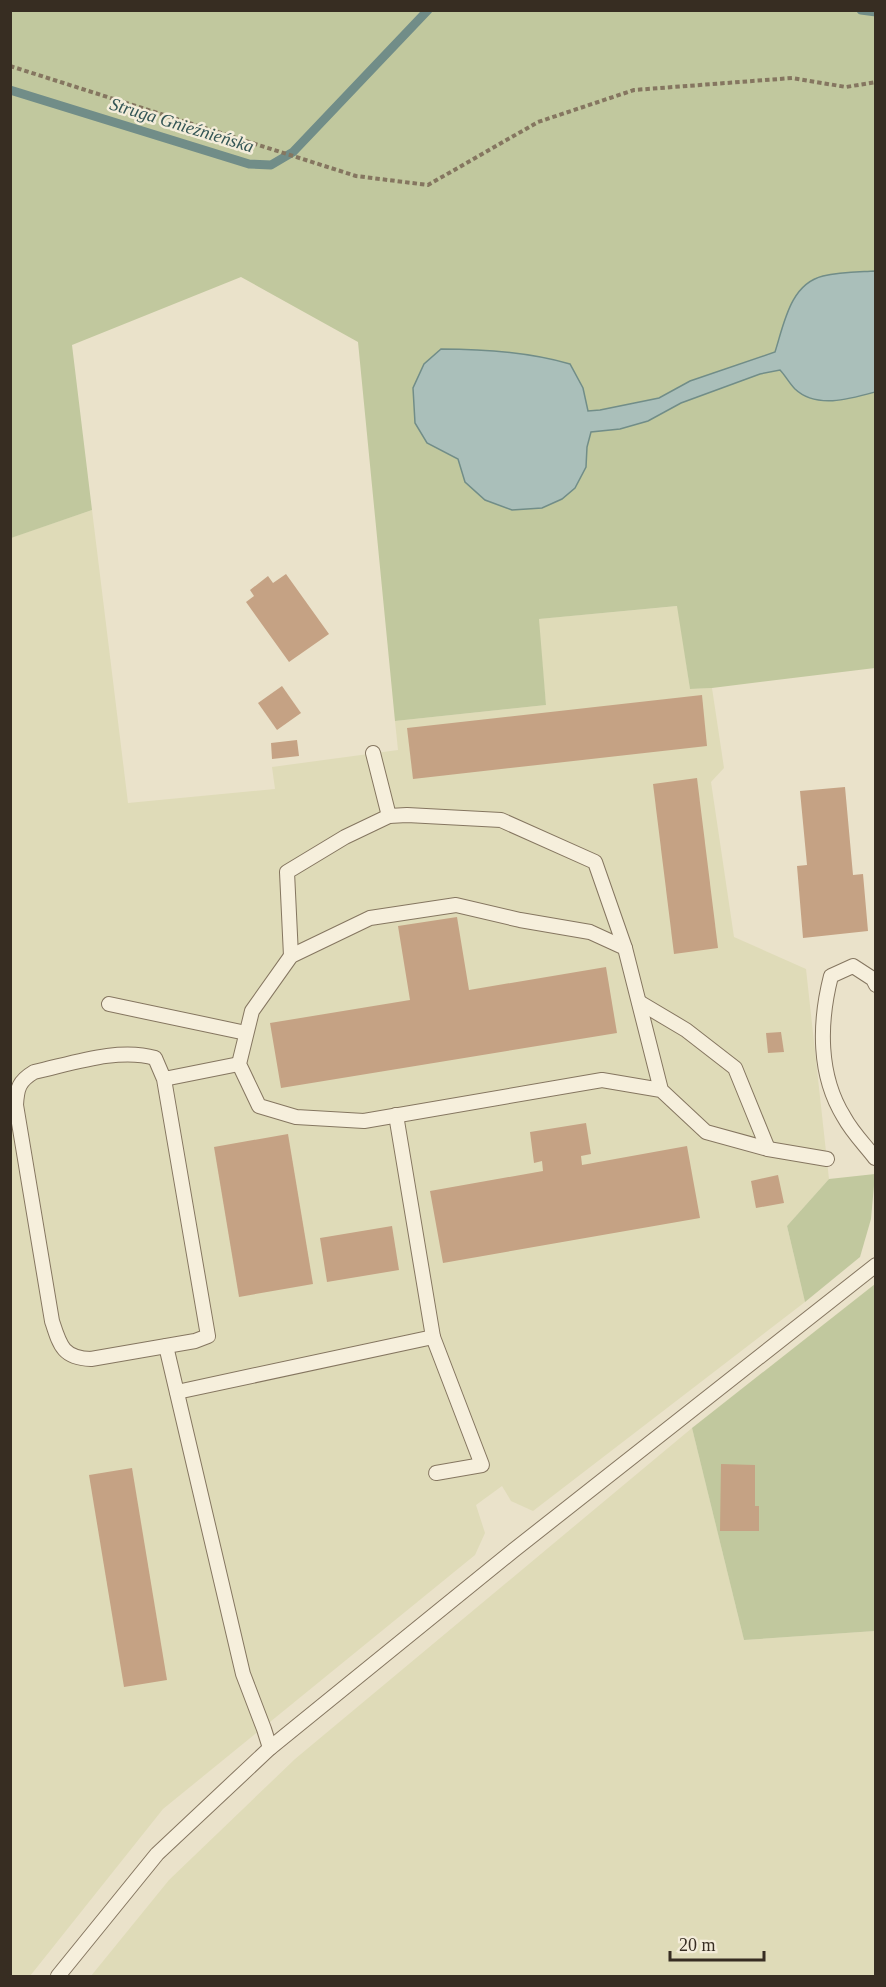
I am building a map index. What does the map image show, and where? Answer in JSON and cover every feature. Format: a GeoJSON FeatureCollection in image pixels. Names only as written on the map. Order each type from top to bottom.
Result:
{"type":"FeatureCollection","features":[{"type":"Feature","properties":{"kind":"lane"},"geometry":{"type":"LineString","coordinates":[[373,753],[389,816]]}},
{"type":"Feature","properties":{"kind":"lane"},"geometry":{"type":"LineString","coordinates":[[291,956],[287,872],[345,837],[389,816],[407,814],[501,820],[595,862],[625,948],[661,1090],[706,1132],[768,1149],[826,1159]]}},
{"type":"Feature","properties":{"kind":"lane"},"geometry":{"type":"LineString","coordinates":[[625,948],[590,932],[520,920],[456,905],[370,918],[291,956],[252,1011],[239,1064],[259,1106],[296,1117],[364,1121],[602,1080],[661,1090]]}},
{"type":"Feature","properties":{"kind":"lane"},"geometry":{"type":"LineString","coordinates":[[875,1158],[845,1119],[836,1103],[824,1063],[823,1006],[831,976],[853,966],[873,980],[876,985]]}},
{"type":"Feature","properties":{"kind":"lane"},"geometry":{"type":"LineString","coordinates":[[639,1002],[687,1030],[735,1068],[768,1149]]}},
{"type":"Feature","properties":{"kind":"lane"},"geometry":{"type":"LineString","coordinates":[[109,1004],[246,1033]]}},
{"type":"Feature","properties":{"kind":"lane"},"geometry":{"type":"LineString","coordinates":[[121,1054],[139,1054],[155,1058],[164,1079],[208,1336],[195,1341],[91,1359],[76,1359],[59,1342],[52,1321],[16,1105],[17,1088],[27,1076],[34,1072],[121,1054]]}},
{"type":"Feature","properties":{"kind":"lane"},"geometry":{"type":"LineString","coordinates":[[164,1079],[239,1064]]}},
{"type":"Feature","properties":{"kind":"lane"},"geometry":{"type":"LineString","coordinates":[[396,1115],[433,1337],[482,1465],[436,1473]]}},
{"type":"Feature","properties":{"kind":"lane"},"geometry":{"type":"LineString","coordinates":[[58,1977],[157,1854],[270,1748],[514,1550],[876,1265]]}},
{"type":"Feature","properties":{"kind":"lane"},"geometry":{"type":"LineString","coordinates":[[177,1392],[433,1337]]}},
{"type":"Feature","properties":{"kind":"lane"},"geometry":{"type":"LineString","coordinates":[[166,1346],[243,1674],[270,1748]]}},
{"type":"Feature","properties":{"kind":"path"},"geometry":{"type":"LineString","coordinates":[[10,66],[356,176],[428,185],[538,122],[633,90],[792,78],[846,87],[876,82]]}},
{"type":"Feature","properties":{"kind":"shaded area"},"geometry":{"type":"Polygon","coordinates":[[[92,510],[128,803],[275,789],[272,767],[398,750],[395,721],[546,705],[538,619],[678,606],[690,689],[712,688],[724,768],[711,782],[734,937],[806,969],[829,1179],[787,1226],[805,1302],[533,1511],[511,1501],[502,1486],[476,1505],[485,1533],[475,1555],[163,1809],[30,1976],[10,1976],[10,538],[92,510]]]}},
{"type":"Feature","properties":{"kind":"shaded area"},"geometry":{"type":"Polygon","coordinates":[[[692,1428],[744,1640],[875,1631],[875,1976],[91,1976],[169,1880],[295,1759],[692,1428]]]}},
{"type":"Feature","properties":{"kind":"green space"},"geometry":{"type":"Polygon","coordinates":[[[10,11],[875,11],[875,668],[690,689],[677,606],[539,619],[546,705],[395,721],[358,342],[241,277],[72,345],[92,510],[11,538],[10,11]]]}},
{"type":"Feature","properties":{"kind":"green space"},"geometry":{"type":"Polygon","coordinates":[[[875,1174],[871,1219],[860,1257],[805,1302],[787,1226],[829,1179],[875,1174]]]}},
{"type":"Feature","properties":{"kind":"green space"},"geometry":{"type":"Polygon","coordinates":[[[875,1284],[875,1631],[744,1640],[692,1428],[875,1284]]]}},
{"type":"Feature","properties":{"kind":"water"},"geometry":{"type":"Polygon","coordinates":[[[875,271],[875,392],[834,401],[813,399],[795,389],[780,370],[760,374],[681,403],[648,421],[620,429],[591,432],[587,447],[586,467],[575,488],[562,499],[542,508],[512,510],[485,500],[465,482],[458,459],[427,443],[415,423],[413,388],[424,364],[441,349],[506,352],[570,364],[583,388],[588,411],[600,410],[659,398],[690,381],[775,352],[790,306],[803,287],[823,276],[875,271]]]}},
{"type":"Feature","properties":{"kind":"building"},"geometry":{"type":"Polygon","coordinates":[[[286,574],[329,634],[289,662],[246,602],[254,596],[250,590],[268,576],[273,583],[286,574]]]}},
{"type":"Feature","properties":{"kind":"building"},"geometry":{"type":"Polygon","coordinates":[[[282,686],[301,713],[277,730],[258,703],[282,686]]]}},
{"type":"Feature","properties":{"kind":"building"},"geometry":{"type":"Polygon","coordinates":[[[702,695],[707,746],[413,779],[407,728],[702,695]]]}},
{"type":"Feature","properties":{"kind":"building"},"geometry":{"type":"Polygon","coordinates":[[[297,740],[299,756],[272,759],[271,743],[297,740]]]}},
{"type":"Feature","properties":{"kind":"building"},"geometry":{"type":"Polygon","coordinates":[[[697,778],[718,948],[674,954],[653,784],[697,778]]]}},
{"type":"Feature","properties":{"kind":"building"},"geometry":{"type":"Polygon","coordinates":[[[845,787],[853,875],[863,874],[868,931],[803,938],[797,866],[807,865],[800,791],[845,787]]]}},
{"type":"Feature","properties":{"kind":"building"},"geometry":{"type":"Polygon","coordinates":[[[457,917],[469,990],[606,967],[617,1033],[281,1088],[270,1023],[410,1000],[398,926],[457,917]]]}},
{"type":"Feature","properties":{"kind":"building"},"geometry":{"type":"Polygon","coordinates":[[[781,1032],[784,1052],[768,1053],[766,1033],[781,1032]]]}},
{"type":"Feature","properties":{"kind":"building"},"geometry":{"type":"Polygon","coordinates":[[[586,1123],[591,1154],[581,1156],[582,1165],[687,1146],[700,1218],[443,1263],[430,1191],[543,1171],[542,1161],[534,1163],[530,1132],[586,1123]]]}},
{"type":"Feature","properties":{"kind":"building"},"geometry":{"type":"Polygon","coordinates":[[[288,1134],[313,1284],[239,1297],[214,1147],[288,1134]]]}},
{"type":"Feature","properties":{"kind":"building"},"geometry":{"type":"Polygon","coordinates":[[[778,1175],[784,1203],[756,1208],[751,1181],[778,1175]]]}},
{"type":"Feature","properties":{"kind":"building"},"geometry":{"type":"Polygon","coordinates":[[[392,1226],[399,1270],[327,1282],[320,1238],[392,1226]]]}},
{"type":"Feature","properties":{"kind":"building"},"geometry":{"type":"Polygon","coordinates":[[[721,1464],[755,1465],[755,1506],[759,1506],[759,1531],[720,1531],[721,1464]]]}},
{"type":"Feature","properties":{"kind":"building"},"geometry":{"type":"Polygon","coordinates":[[[132,1468],[167,1680],[124,1687],[89,1475],[132,1468]]]}},
{"type":"Feature","properties":{"kind":"waterway","name":"Struga Gnieźnieńska"},"geometry":{"type":"LineString","coordinates":[[10,90],[249,164],[271,165],[293,152],[428,10]]}},
{"type":"Feature","properties":{"kind":"waterway","name":"Struga Gnieźnieńska"},"geometry":{"type":"LineString","coordinates":[[861,10],[876,12]]}}]}
